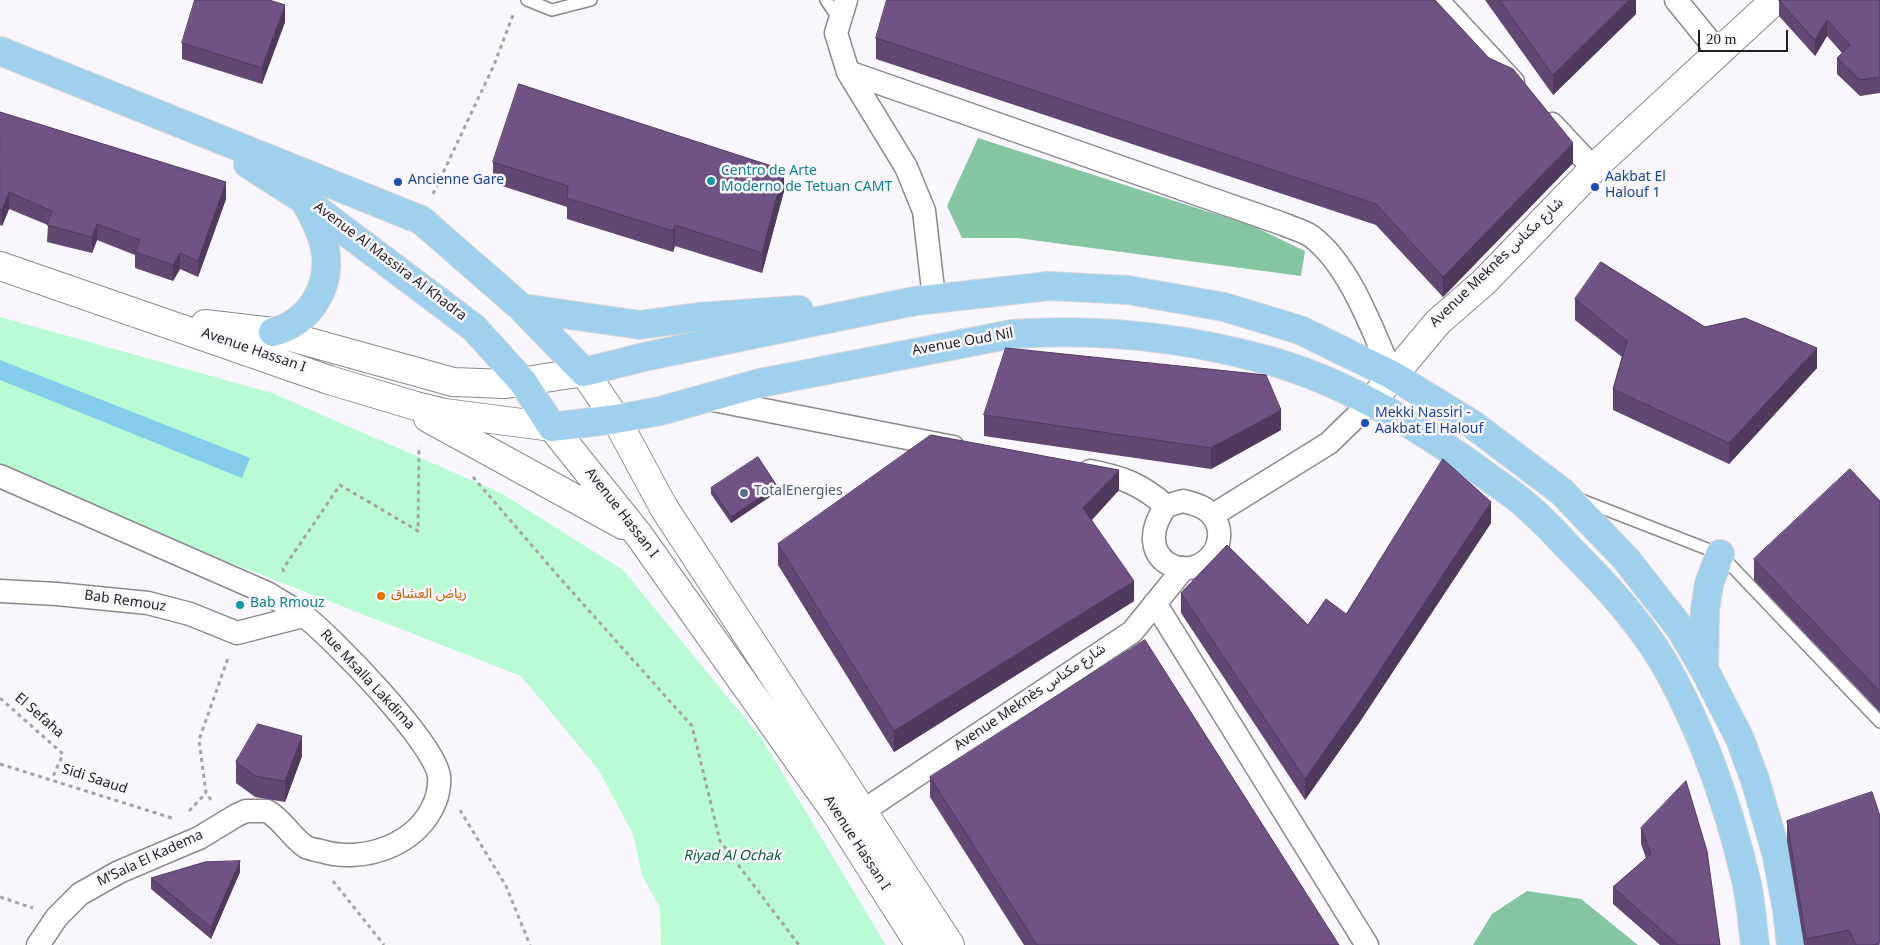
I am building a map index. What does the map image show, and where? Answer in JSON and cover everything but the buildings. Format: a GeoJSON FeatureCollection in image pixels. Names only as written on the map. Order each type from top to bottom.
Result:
{"type":"FeatureCollection","features":[{"type":"Feature","properties":{"kind":"main road","name":"Avenue Meknès شارع مكناس"},"geometry":{"type":"LineString","coordinates":[[1371,402],[1438,322],[1484,282],[1594,169],[1776,0]]}},
{"type":"Feature","properties":{"kind":"main road","name":"Avenue Al Massira Al Khadra"},"geometry":{"type":"LineString","coordinates":[[0,51],[421,220],[522,308],[584,372]]}},
{"type":"Feature","properties":{"kind":"main road","name":"Avenue Al Massira Al Khadra"},"geometry":{"type":"LineString","coordinates":[[197,130],[304,200],[474,328],[522,382],[552,427]]}},
{"type":"Feature","properties":{"kind":"main road"},"geometry":{"type":"LineString","coordinates":[[273,332],[290,327],[310,309],[319,296],[325,275],[326,252],[323,240],[304,200]]}},
{"type":"Feature","properties":{"kind":"main road","name":"Avenue Hassan I"},"geometry":{"type":"LineString","coordinates":[[0,266],[154,317],[329,380],[445,414],[552,427],[638,534],[838,816],[920,945]]}},
{"type":"Feature","properties":{"kind":"main road"},"geometry":{"type":"LineString","coordinates":[[522,308],[640,325],[698,317],[924,300],[1049,286],[1128,290],[1224,307],[1300,330],[1392,375],[1472,424],[1562,492],[1626,560],[1680,628],[1704,669],[1740,739],[1755,780],[1776,852],[1787,910],[1791,945]]}},
{"type":"Feature","properties":{"kind":"main road"},"geometry":{"type":"LineString","coordinates":[[584,372],[648,356],[924,300]]}},
{"type":"Feature","properties":{"kind":"main road","name":"Avenue Hassan I"},"geometry":{"type":"LineString","coordinates":[[154,317],[273,332],[452,382],[487,384],[522,382],[584,372],[616,419],[664,508],[950,945]]}},
{"type":"Feature","properties":{"kind":"main road","name":"Avenue Oud Nil"},"geometry":{"type":"LineString","coordinates":[[552,427],[616,419],[708,399],[760,383],[1012,334],[1046,332],[1103,333],[1172,340],[1266,360],[1295,369],[1371,402],[1454,452],[1529,508],[1602,581],[1646,635],[1674,679],[1709,756],[1746,878],[1755,945]]}},
{"type":"Feature","properties":{"kind":"main road"},"geometry":{"type":"LineString","coordinates":[[329,380],[419,414],[450,429],[638,534]]}},
{"type":"Feature","properties":{"kind":"main road"},"geometry":{"type":"LineString","coordinates":[[1704,669],[1705,610],[1709,584],[1720,554]]}},
{"type":"Feature","properties":{"kind":"street"},"geometry":{"type":"LineString","coordinates":[[1437,0],[1594,169]]}},
{"type":"Feature","properties":{"kind":"street"},"geometry":{"type":"LineString","coordinates":[[1676,0],[1720,54]]}},
{"type":"Feature","properties":{"kind":"street"},"geometry":{"type":"LineString","coordinates":[[843,10],[836,32],[848,72],[906,166],[924,211],[924,300]]}},
{"type":"Feature","properties":{"kind":"street"},"geometry":{"type":"LineString","coordinates":[[848,72],[1283,224],[1310,236],[1326,250],[1359,298],[1392,375]]}},
{"type":"Feature","properties":{"kind":"street"},"geometry":{"type":"LineString","coordinates":[[708,399],[974,450]]}},
{"type":"Feature","properties":{"kind":"street","name":"Avenue Meknès شارع مكناس"},"geometry":{"type":"LineString","coordinates":[[1213,515],[1329,443],[1371,402]]}},
{"type":"Feature","properties":{"kind":"street"},"geometry":{"type":"LineString","coordinates":[[1070,468],[1123,478],[1150,492],[1166,506]]}},
{"type":"Feature","properties":{"kind":"street","name":"Rue Msalla Lakdima"},"geometry":{"type":"LineString","coordinates":[[0,476],[267,593],[304,616],[346,656],[401,714],[419,737],[439,776]]}},
{"type":"Feature","properties":{"kind":"street"},"geometry":{"type":"LineString","coordinates":[[1183,501],[1202,505],[1213,515],[1219,528],[1218,544],[1211,557],[1199,566],[1184,568],[1170,564],[1158,555],[1152,541],[1154,526],[1166,506],[1183,501]]}},
{"type":"Feature","properties":{"kind":"street","name":"Avenue Meknès شارع مكناس"},"geometry":{"type":"LineString","coordinates":[[863,811],[1132,632],[1184,568]]}},
{"type":"Feature","properties":{"kind":"street","name":"Bab Remouz"},"geometry":{"type":"LineString","coordinates":[[0,591],[57,594],[148,603],[190,614],[237,633]]}},
{"type":"Feature","properties":{"kind":"street"},"geometry":{"type":"LineString","coordinates":[[1155,603],[1367,945]]}},
{"type":"Feature","properties":{"kind":"street"},"geometry":{"type":"LineString","coordinates":[[237,633],[304,616]]}},
{"type":"Feature","properties":{"kind":"street"},"geometry":{"type":"LineString","coordinates":[[306,847],[346,856],[373,853],[401,841],[416,830],[431,812],[437,796],[439,776]]}},
{"type":"Feature","properties":{"kind":"street","name":"M’Sala El Kadema"},"geometry":{"type":"LineString","coordinates":[[38,945],[57,917],[80,894],[119,872],[199,838],[246,810],[267,811],[306,847]]}},
{"type":"Feature","properties":{"kind":"lane"},"geometry":{"type":"LineString","coordinates":[[527,0],[552,10],[591,0]]}},
{"type":"Feature","properties":{"kind":"lane"},"geometry":{"type":"LineString","coordinates":[[826,0],[843,10]]}},
{"type":"Feature","properties":{"kind":"lane"},"geometry":{"type":"LineString","coordinates":[[1562,492],[1720,554],[1880,722]]}},
{"type":"Feature","properties":{"kind":"path"},"geometry":{"type":"LineString","coordinates":[[421,220],[494,65],[516,8]]}},
{"type":"Feature","properties":{"kind":"path"},"geometry":{"type":"LineString","coordinates":[[304,616],[283,569],[340,485],[418,531],[419,414]]}},
{"type":"Feature","properties":{"kind":"path"},"geometry":{"type":"LineString","coordinates":[[470,474],[692,726],[720,841],[799,945]]}},
{"type":"Feature","properties":{"kind":"path"},"geometry":{"type":"LineString","coordinates":[[187,814],[206,793],[199,740],[237,633]]}},
{"type":"Feature","properties":{"kind":"path","name":"El Sefaha"},"geometry":{"type":"LineString","coordinates":[[0,698],[63,754],[52,779]]}},
{"type":"Feature","properties":{"kind":"path","name":"Sidi Saaud"},"geometry":{"type":"LineString","coordinates":[[0,764],[180,821]]}},
{"type":"Feature","properties":{"kind":"path"},"geometry":{"type":"LineString","coordinates":[[439,776],[506,886],[530,945]]}},
{"type":"Feature","properties":{"kind":"path"},"geometry":{"type":"LineString","coordinates":[[306,847],[384,945]]}},
{"type":"Feature","properties":{"kind":"path"},"geometry":{"type":"LineString","coordinates":[[0,897],[57,917]]}},
{"type":"Feature","properties":{"kind":"green space"},"geometry":{"type":"Polygon","coordinates":[[[978,138],[1253,226],[1305,251],[1301,276],[1017,238],[962,238],[947,206],[978,138]]]}},
{"type":"Feature","properties":{"kind":"green space","name":"Riyad Al Ochak"},"geometry":{"type":"Polygon","coordinates":[[[0,317],[272,393],[501,493],[623,570],[762,739],[886,945],[661,945],[660,908],[642,875],[633,834],[598,769],[521,676],[0,473],[0,317]]]}},
{"type":"Feature","properties":{"kind":"green space"},"geometry":{"type":"Polygon","coordinates":[[[1527,891],[1581,899],[1638,945],[1473,945],[1492,914],[1527,891]]]}},
{"type":"Feature","properties":{"kind":"water"},"geometry":{"type":"Polygon","coordinates":[[[0,360],[250,458],[242,478],[0,380],[0,360]]]}},
{"type":"Feature","properties":{"kind":"place","name":"Centro de Arte Moderno de Tetuan CAMT"},"geometry":{"type":"Point","coordinates":[711,181]}},
{"type":"Feature","properties":{"kind":"place","name":"Ancienne Gare"},"geometry":{"type":"Point","coordinates":[398,182]}},
{"type":"Feature","properties":{"kind":"place","name":"Aakbat El Halouf 1"},"geometry":{"type":"Point","coordinates":[1595,187]}},
{"type":"Feature","properties":{"kind":"place","name":"Mekki Nassiri - Aakbat El Halouf"},"geometry":{"type":"Point","coordinates":[1365,423]}},
{"type":"Feature","properties":{"kind":"place","name":"TotalEnergies"},"geometry":{"type":"Point","coordinates":[744,493]}},
{"type":"Feature","properties":{"kind":"place","name":"رياض العشاق"},"geometry":{"type":"Point","coordinates":[381,596]}},
{"type":"Feature","properties":{"kind":"place","name":"Bab Rmouz"},"geometry":{"type":"Point","coordinates":[240,605]}}]}
